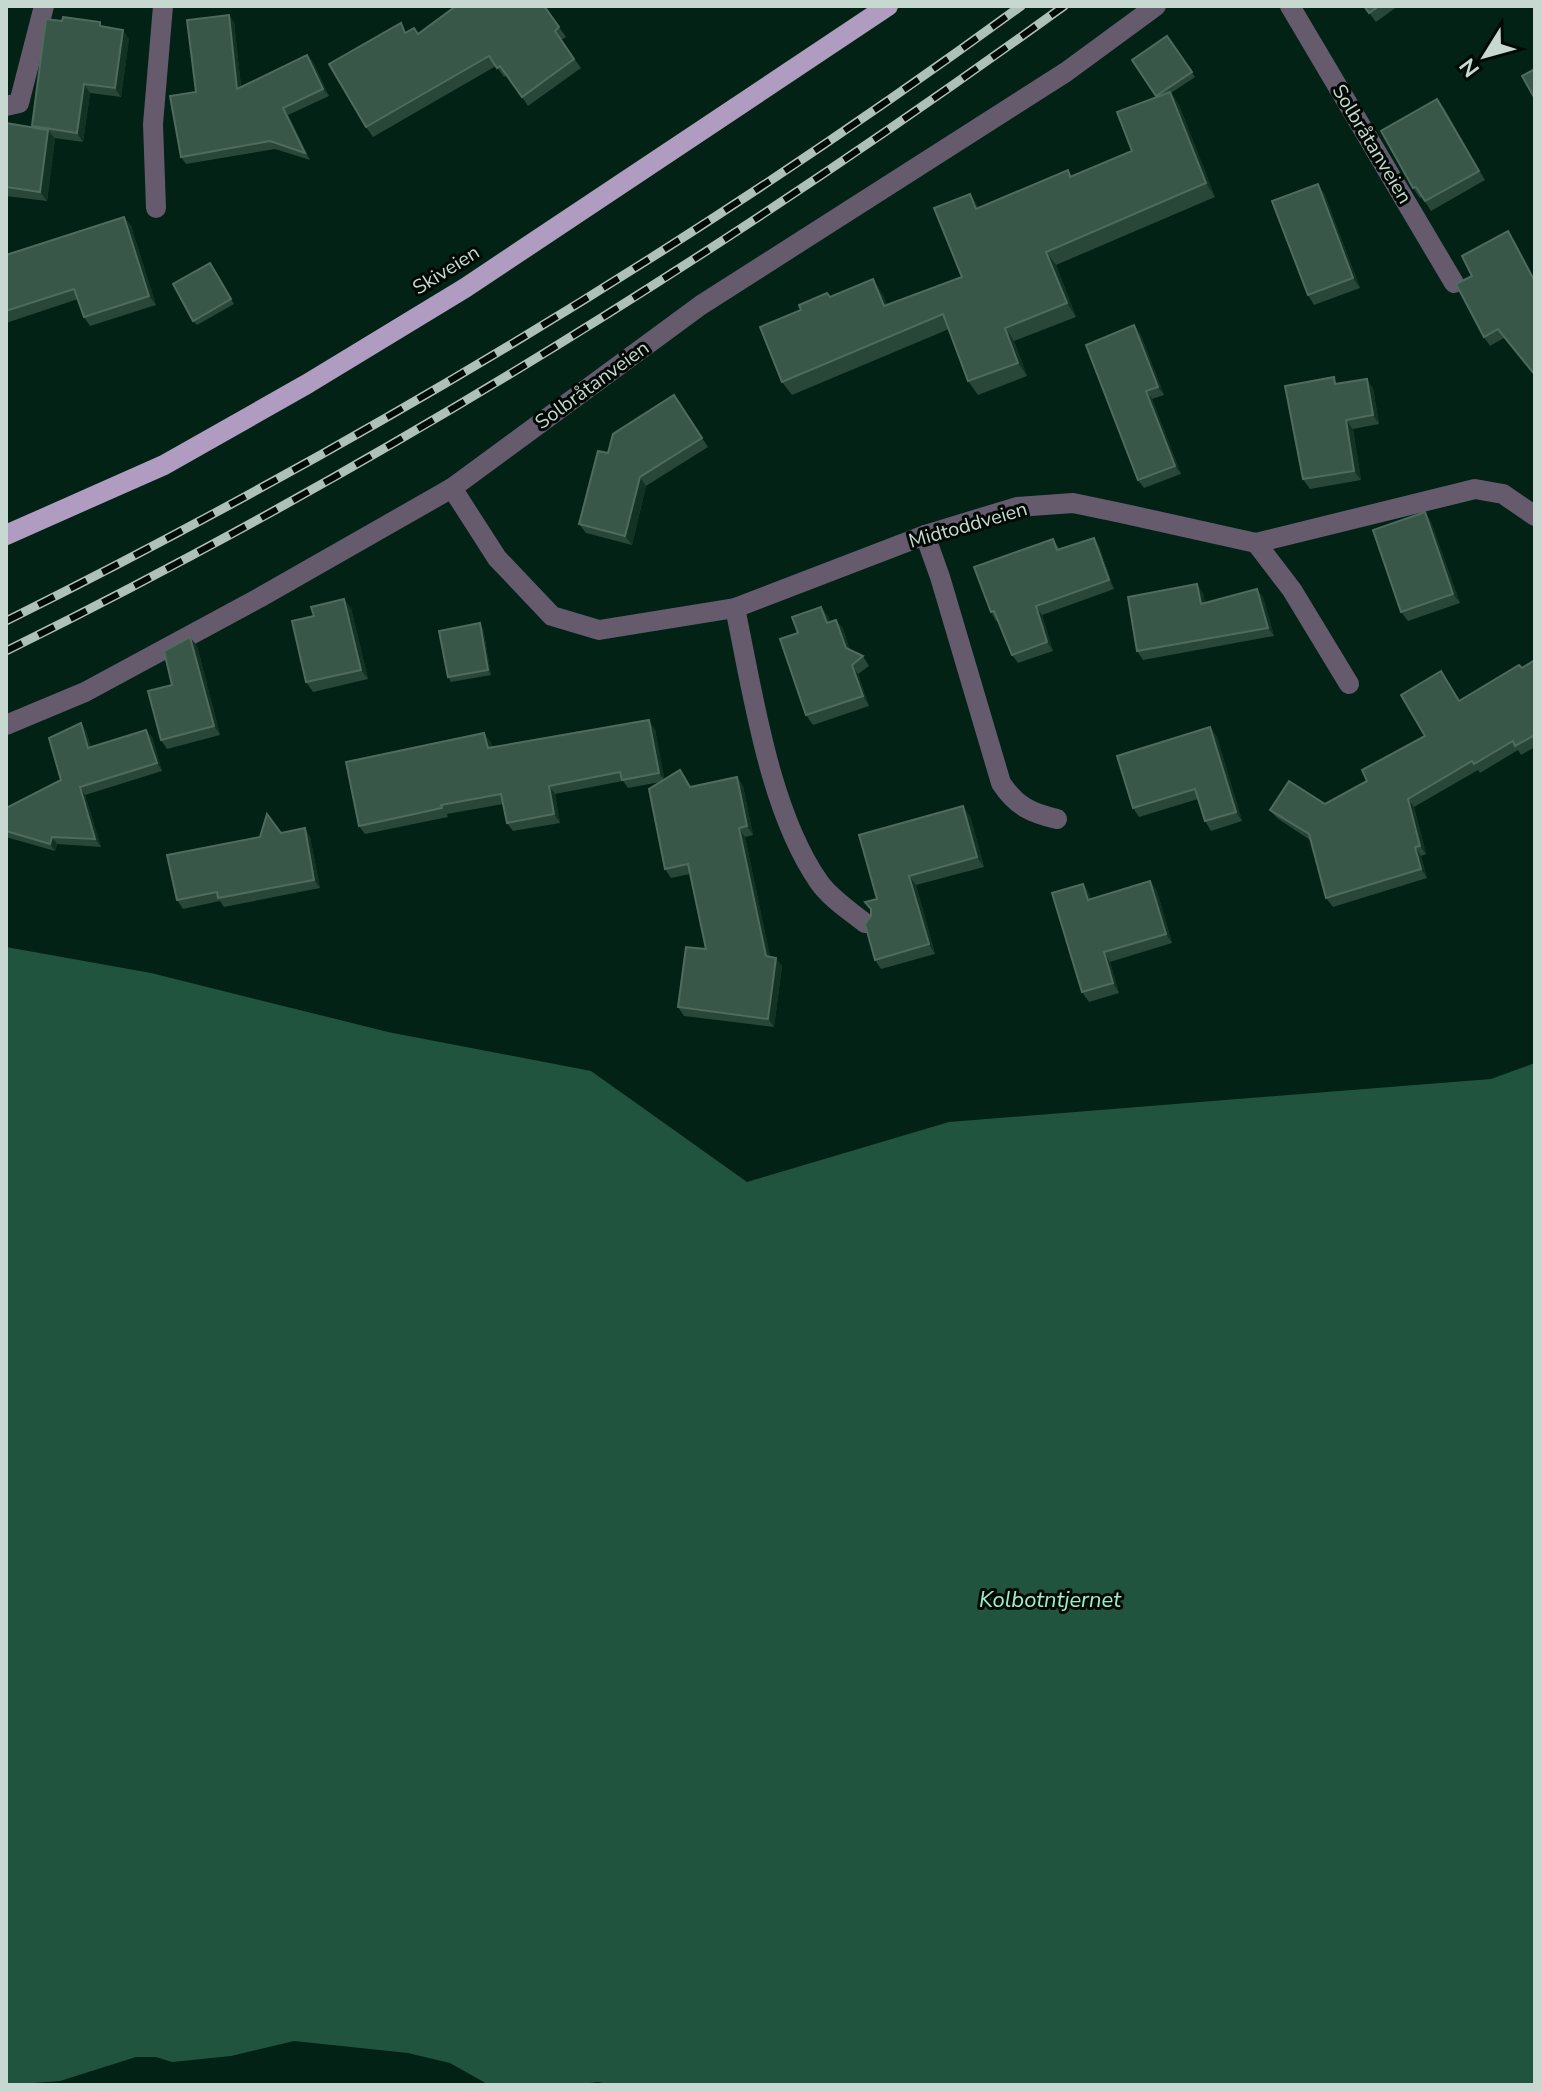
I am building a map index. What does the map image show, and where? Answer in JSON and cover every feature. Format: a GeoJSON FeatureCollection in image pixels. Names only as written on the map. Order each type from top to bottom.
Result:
{"type":"FeatureCollection","features":[{"type":"Feature","properties":{"kind":"main road","name":"Skiveien"},"geometry":{"type":"LineString","coordinates":[[6,535],[164,465],[307,384],[478,280],[888,6]]}},
{"type":"Feature","properties":{"kind":"street"},"geometry":{"type":"LineString","coordinates":[[6,106],[19,103],[44,6]]}},
{"type":"Feature","properties":{"kind":"street"},"geometry":{"type":"LineString","coordinates":[[156,208],[153,124],[163,6]]}},
{"type":"Feature","properties":{"kind":"street","name":"Solbråtanveien"},"geometry":{"type":"LineString","coordinates":[[6,725],[85,692],[452,488],[701,305],[1066,72],[1156,6]]}},
{"type":"Feature","properties":{"kind":"street","name":"Solbråtanveien"},"geometry":{"type":"LineString","coordinates":[[1290,6],[1454,283]]}},
{"type":"Feature","properties":{"kind":"street","name":"Midtoddveien"},"geometry":{"type":"LineString","coordinates":[[452,488],[497,558],[552,616],[599,630],[735,608],[925,535],[1017,507],[1073,503],[1256,543],[1475,489],[1503,494],[1535,516]]}},
{"type":"Feature","properties":{"kind":"street"},"geometry":{"type":"LineString","coordinates":[[925,535],[1001,783],[1012,799],[1025,809],[1057,819]]}},
{"type":"Feature","properties":{"kind":"street"},"geometry":{"type":"LineString","coordinates":[[1256,543],[1292,590],[1349,684]]}},
{"type":"Feature","properties":{"kind":"street"},"geometry":{"type":"LineString","coordinates":[[735,608],[763,738],[786,818],[820,884],[865,923]]}},
{"type":"Feature","properties":{"kind":"water","name":"Kolbotntjernet"},"geometry":{"type":"Polygon","coordinates":[[[6,947],[151,973],[388,1032],[591,1071],[747,1182],[949,1122],[1491,1079],[1535,1063],[1535,2085],[612,2085],[598,2082],[489,2085],[450,2063],[408,2053],[294,2041],[231,2056],[172,2062],[156,2057],[136,2057],[60,2081],[6,2085],[6,947]]]}},
{"type":"Feature","properties":{"kind":"building"},"geometry":{"type":"Polygon","coordinates":[[[456,6],[544,6],[559,27],[555,31],[574,59],[522,97],[489,56],[366,127],[329,64],[401,23],[405,33],[414,28],[418,34],[456,6]]]}},
{"type":"Feature","properties":{"kind":"building"},"geometry":{"type":"Polygon","coordinates":[[[1364,6],[1379,6],[1369,13],[1364,6]]]}},
{"type":"Feature","properties":{"kind":"building"},"geometry":{"type":"Polygon","coordinates":[[[229,15],[237,89],[307,55],[323,89],[283,108],[305,153],[270,141],[181,157],[170,96],[196,92],[187,20],[229,15]]]}},
{"type":"Feature","properties":{"kind":"building"},"geometry":{"type":"Polygon","coordinates":[[[63,17],[100,22],[100,26],[123,30],[115,88],[84,84],[77,133],[32,126],[46,19],[62,21],[63,17]]]}},
{"type":"Feature","properties":{"kind":"building"},"geometry":{"type":"Polygon","coordinates":[[[1167,36],[1192,72],[1156,96],[1132,60],[1167,36]]]}},
{"type":"Feature","properties":{"kind":"building"},"geometry":{"type":"Polygon","coordinates":[[[1535,69],[1535,99],[1522,76],[1535,69]]]}},
{"type":"Feature","properties":{"kind":"building"},"geometry":{"type":"Polygon","coordinates":[[[1170,92],[1206,183],[1046,252],[1067,303],[1005,328],[1018,363],[968,381],[943,314],[782,382],[760,327],[801,310],[799,305],[827,293],[830,297],[873,279],[884,306],[962,277],[934,208],[970,194],[976,209],[1068,170],[1070,177],[1132,151],[1117,112],[1170,92]]]}},
{"type":"Feature","properties":{"kind":"building"},"geometry":{"type":"Polygon","coordinates":[[[1437,99],[1479,171],[1425,201],[1416,187],[1413,188],[1381,131],[1437,99]]]}},
{"type":"Feature","properties":{"kind":"building"},"geometry":{"type":"Polygon","coordinates":[[[6,123],[48,130],[40,192],[6,187],[6,123]]]}},
{"type":"Feature","properties":{"kind":"building"},"geometry":{"type":"Polygon","coordinates":[[[1318,184],[1353,278],[1308,295],[1272,201],[1318,184]]]}},
{"type":"Feature","properties":{"kind":"building"},"geometry":{"type":"Polygon","coordinates":[[[124,217],[149,296],[84,317],[74,289],[6,311],[6,255],[124,217]]]}},
{"type":"Feature","properties":{"kind":"building"},"geometry":{"type":"Polygon","coordinates":[[[1508,231],[1535,282],[1535,375],[1498,329],[1484,337],[1456,284],[1472,276],[1462,256],[1508,231]]]}},
{"type":"Feature","properties":{"kind":"building"},"geometry":{"type":"Polygon","coordinates":[[[210,263],[231,299],[193,321],[173,284],[210,263]]]}},
{"type":"Feature","properties":{"kind":"building"},"geometry":{"type":"Polygon","coordinates":[[[1134,325],[1158,387],[1146,391],[1175,466],[1138,480],[1086,345],[1134,325]]]}},
{"type":"Feature","properties":{"kind":"building"},"geometry":{"type":"Polygon","coordinates":[[[1334,377],[1335,384],[1367,379],[1373,415],[1346,420],[1354,471],[1303,479],[1285,386],[1334,377]]]}},
{"type":"Feature","properties":{"kind":"building"},"geometry":{"type":"Polygon","coordinates":[[[674,395],[702,438],[640,477],[625,536],[579,524],[598,451],[608,453],[613,434],[674,395]]]}},
{"type":"Feature","properties":{"kind":"building"},"geometry":{"type":"Polygon","coordinates":[[[1425,512],[1453,594],[1401,612],[1373,530],[1425,512]]]}},
{"type":"Feature","properties":{"kind":"building"},"geometry":{"type":"Polygon","coordinates":[[[1094,538],[1109,580],[1036,606],[1047,642],[1012,655],[974,567],[1053,539],[1057,550],[1094,538]]]}},
{"type":"Feature","properties":{"kind":"building"},"geometry":{"type":"Polygon","coordinates":[[[1197,584],[1201,604],[1257,589],[1268,628],[1137,651],[1128,597],[1197,584]]]}},
{"type":"Feature","properties":{"kind":"building"},"geometry":{"type":"Polygon","coordinates":[[[344,599],[361,670],[306,682],[292,621],[314,616],[311,607],[344,599]]]}},
{"type":"Feature","properties":{"kind":"building"},"geometry":{"type":"Polygon","coordinates":[[[821,607],[827,623],[836,620],[846,648],[863,656],[852,665],[863,696],[806,715],[780,639],[798,633],[792,617],[821,607]]]}},
{"type":"Feature","properties":{"kind":"building"},"geometry":{"type":"Polygon","coordinates":[[[480,623],[488,670],[448,677],[439,631],[480,623]]]}},
{"type":"Feature","properties":{"kind":"building"},"geometry":{"type":"Polygon","coordinates":[[[190,637],[214,726],[161,740],[148,691],[172,685],[164,651],[190,637]]]}},
{"type":"Feature","properties":{"kind":"building"},"geometry":{"type":"Polygon","coordinates":[[[1535,660],[1535,735],[1515,746],[1513,741],[1474,764],[1472,761],[1408,799],[1420,846],[1415,847],[1421,869],[1326,898],[1309,834],[1270,810],[1289,781],[1325,804],[1367,781],[1362,770],[1425,736],[1401,695],[1441,671],[1459,701],[1519,665],[1522,668],[1535,660]]]}},
{"type":"Feature","properties":{"kind":"building"},"geometry":{"type":"Polygon","coordinates":[[[649,720],[659,773],[622,780],[620,772],[549,786],[554,814],[507,823],[501,794],[441,805],[442,808],[359,826],[346,762],[484,733],[488,748],[649,720]]]}},
{"type":"Feature","properties":{"kind":"building"},"geometry":{"type":"Polygon","coordinates":[[[81,723],[88,748],[146,730],[157,763],[80,787],[95,839],[52,837],[50,844],[6,831],[6,808],[61,780],[49,738],[81,723]]]}},
{"type":"Feature","properties":{"kind":"building"},"geometry":{"type":"Polygon","coordinates":[[[1210,727],[1236,812],[1205,821],[1195,789],[1133,808],[1117,756],[1210,727]]]}},
{"type":"Feature","properties":{"kind":"building"},"geometry":{"type":"Polygon","coordinates":[[[680,770],[690,787],[737,777],[747,826],[739,828],[766,956],[776,958],[768,1019],[678,1007],[686,947],[706,949],[688,864],[665,869],[649,789],[680,770]]]}},
{"type":"Feature","properties":{"kind":"building"},"geometry":{"type":"Polygon","coordinates":[[[963,806],[977,857],[909,876],[929,944],[875,960],[865,924],[871,916],[871,909],[865,902],[877,899],[859,835],[963,806]]]}},
{"type":"Feature","properties":{"kind":"building"},"geometry":{"type":"Polygon","coordinates":[[[267,814],[281,833],[305,828],[314,880],[218,898],[217,892],[177,900],[167,855],[260,837],[267,814]]]}},
{"type":"Feature","properties":{"kind":"building"},"geometry":{"type":"Polygon","coordinates":[[[1150,881],[1166,934],[1104,952],[1113,983],[1082,992],[1052,893],[1083,884],[1088,900],[1150,881]]]}},
{"type":"Feature","properties":{"kind":"railway"},"geometry":{"type":"LineString","coordinates":[[6,621],[269,483],[527,335],[778,176],[1021,6]]}},
{"type":"Feature","properties":{"kind":"railway"},"geometry":{"type":"LineString","coordinates":[[6,651],[281,507],[548,351],[810,183],[1064,6]]}}]}
